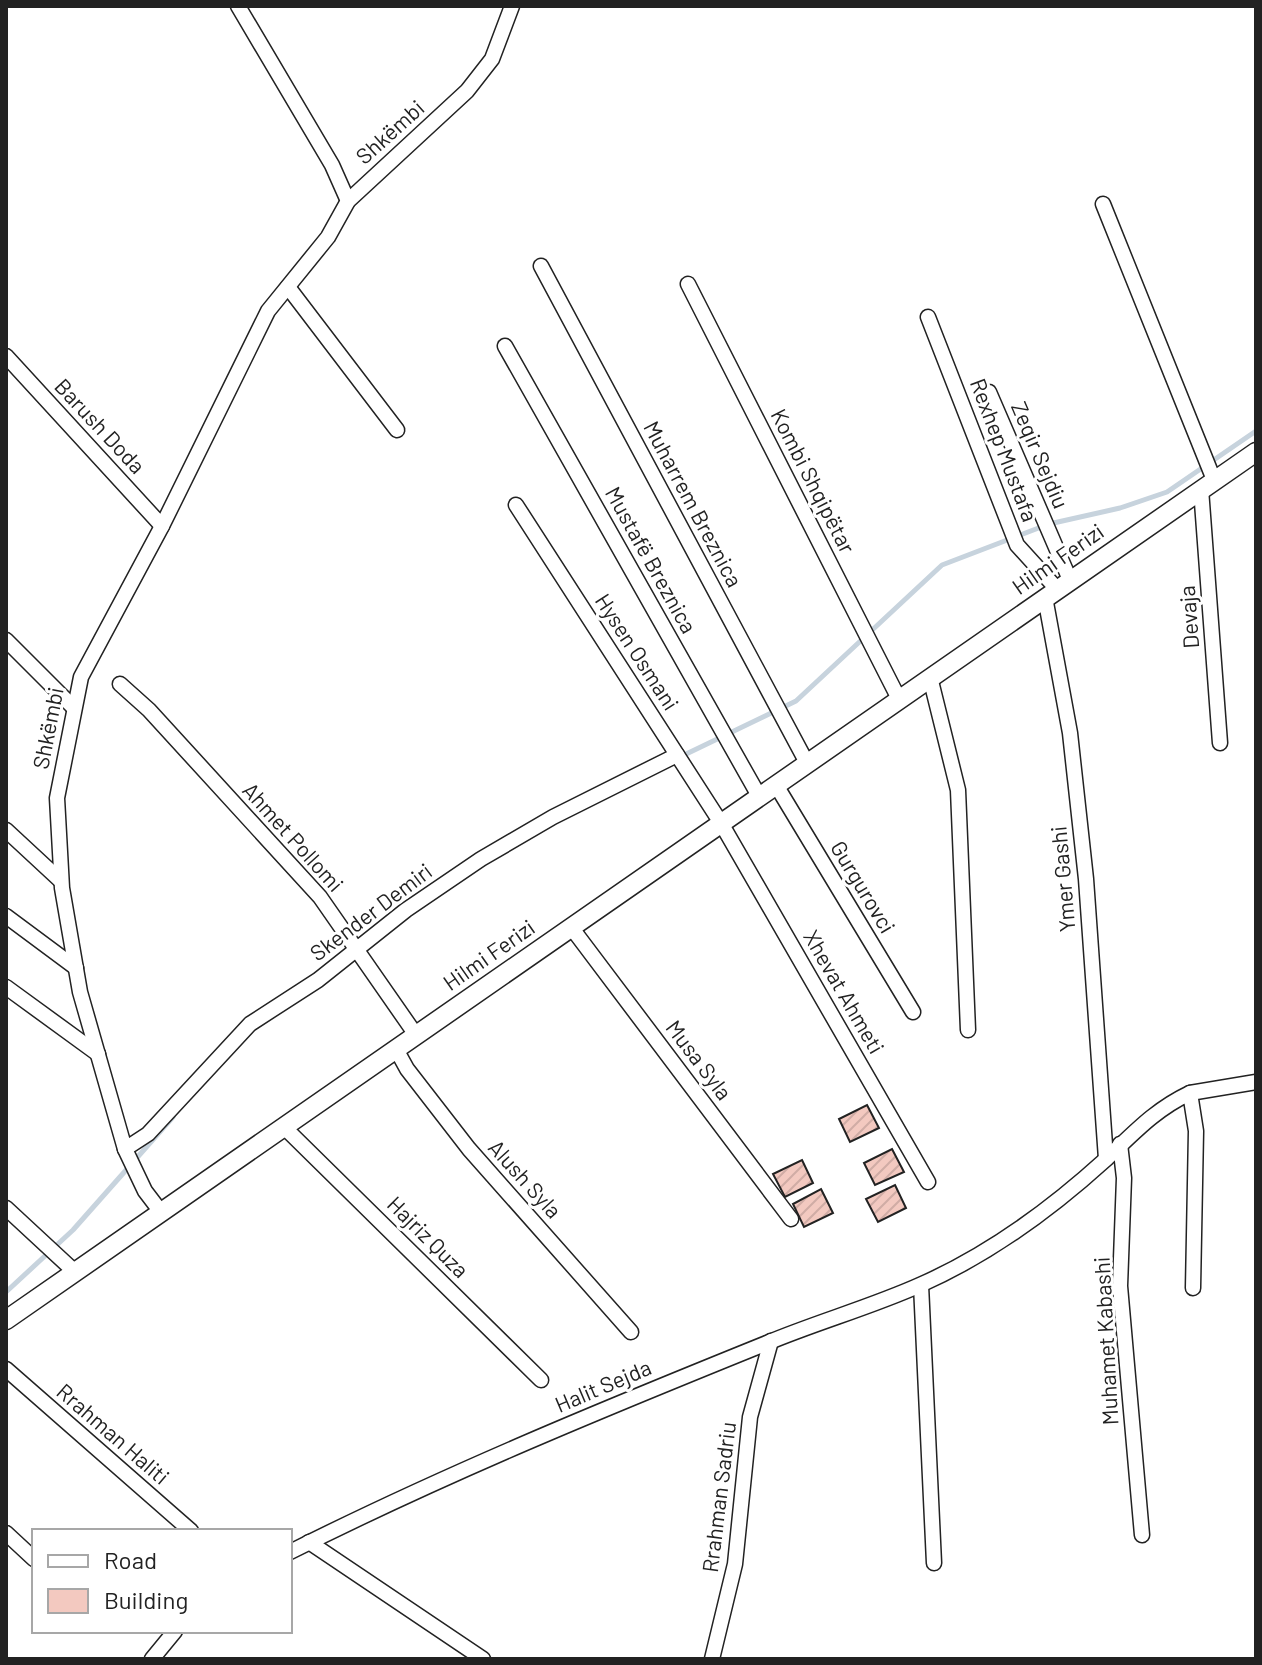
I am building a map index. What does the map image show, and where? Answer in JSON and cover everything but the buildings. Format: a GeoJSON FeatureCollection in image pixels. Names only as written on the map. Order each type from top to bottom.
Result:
{"type":"FeatureCollection","features":[{"type":"Feature","properties":{"kind":"street"},"geometry":{"type":"LineString","coordinates":[[238,6],[332,165],[348,201]]}},
{"type":"Feature","properties":{"kind":"street","name":"Shkëmbi"},"geometry":{"type":"LineString","coordinates":[[161,1212],[127,1154],[76,968],[61,881],[57,798],[81,677],[162,526],[268,311],[328,237],[348,201],[467,91],[492,59],[512,6]]}},
{"type":"Feature","properties":{"kind":"street"},"geometry":{"type":"LineString","coordinates":[[1103,204],[1204,454],[1209,481]]}},
{"type":"Feature","properties":{"kind":"street","name":"Muharrem Breznica"},"geometry":{"type":"LineString","coordinates":[[541,266],[807,763]]}},
{"type":"Feature","properties":{"kind":"street","name":"Kombi Shqipëtar"},"geometry":{"type":"LineString","coordinates":[[688,284],[899,699]]}},
{"type":"Feature","properties":{"kind":"street"},"geometry":{"type":"LineString","coordinates":[[288,287],[397,430]]}},
{"type":"Feature","properties":{"kind":"street","name":"Rexhep Mustafa"},"geometry":{"type":"LineString","coordinates":[[928,317],[1017,545],[1057,589]]}},
{"type":"Feature","properties":{"kind":"street","name":"Mustafë Breznica"},"geometry":{"type":"LineString","coordinates":[[505,346],[759,796]]}},
{"type":"Feature","properties":{"kind":"street","name":"Barush Doda"},"geometry":{"type":"LineString","coordinates":[[6,356],[162,526]]}},
{"type":"Feature","properties":{"kind":"street","name":"Zeqir Sejdiu"},"geometry":{"type":"LineString","coordinates":[[989,392],[1051,535],[1057,589]]}},
{"type":"Feature","properties":{"kind":"street","name":"Hilmi Ferizi"},"geometry":{"type":"LineString","coordinates":[[6,1320],[1209,481],[1256,452]]}},
{"type":"Feature","properties":{"kind":"street","name":"Devaja"},"geometry":{"type":"LineString","coordinates":[[1209,481],[1220,743]]}},
{"type":"Feature","properties":{"kind":"street","name":"Hysen Osmani"},"geometry":{"type":"LineString","coordinates":[[516,505],[721,823]]}},
{"type":"Feature","properties":{"kind":"street","name":"Ymer Gashi"},"geometry":{"type":"LineString","coordinates":[[1057,589],[1106,1159]]}},
{"type":"Feature","properties":{"kind":"street"},"geometry":{"type":"LineString","coordinates":[[6,640],[73,707]]}},
{"type":"Feature","properties":{"kind":"street"},"geometry":{"type":"LineString","coordinates":[[930,677],[958,790],[968,1030]]}},
{"type":"Feature","properties":{"kind":"street","name":"Ahmet Pollomi"},"geometry":{"type":"LineString","coordinates":[[120,684],[149,710],[320,897],[416,1035]]}},
{"type":"Feature","properties":{"kind":"street","name":"Skender Demiri"},"geometry":{"type":"LineString","coordinates":[[127,1154],[250,1024],[361,954],[406,910],[481,859],[565,811],[680,759]]}},
{"type":"Feature","properties":{"kind":"street","name":"Gurgurovci"},"geometry":{"type":"LineString","coordinates":[[776,785],[913,1012]]}},
{"type":"Feature","properties":{"kind":"street","name":"Xhevat Ahmeti"},"geometry":{"type":"LineString","coordinates":[[721,823],[928,1182]]}},
{"type":"Feature","properties":{"kind":"street"},"geometry":{"type":"LineString","coordinates":[[6,830],[61,881]]}},
{"type":"Feature","properties":{"kind":"street"},"geometry":{"type":"LineString","coordinates":[[6,916],[76,968]]}},
{"type":"Feature","properties":{"kind":"street","name":"Musa Syla"},"geometry":{"type":"LineString","coordinates":[[571,927],[791,1219]]}},
{"type":"Feature","properties":{"kind":"street"},"geometry":{"type":"LineString","coordinates":[[6,987],[98,1054]]}},
{"type":"Feature","properties":{"kind":"street","name":"Alush Syla"},"geometry":{"type":"LineString","coordinates":[[396,1049],[407,1069],[469,1149],[631,1332]]}},
{"type":"Feature","properties":{"kind":"street"},"geometry":{"type":"LineString","coordinates":[[1106,1159],[1164,1105],[1190,1093],[1256,1082]]}},
{"type":"Feature","properties":{"kind":"street"},"geometry":{"type":"LineString","coordinates":[[1190,1093],[1196,1131],[1193,1288]]}},
{"type":"Feature","properties":{"kind":"street","name":"Hajriz Quza"},"geometry":{"type":"LineString","coordinates":[[284,1127],[541,1380]]}},
{"type":"Feature","properties":{"kind":"street","name":"Muhamet Kabashi"},"geometry":{"type":"LineString","coordinates":[[1120,1144],[1124,1178],[1120,1286],[1142,1535]]}},
{"type":"Feature","properties":{"kind":"street","name":"Halit Sejda"},"geometry":{"type":"LineString","coordinates":[[292,1551],[442,1479],[771,1341],[921,1285],[1011,1236],[1106,1159]]}},
{"type":"Feature","properties":{"kind":"street"},"geometry":{"type":"LineString","coordinates":[[6,1208],[75,1272]]}},
{"type":"Feature","properties":{"kind":"street"},"geometry":{"type":"LineString","coordinates":[[921,1285],[934,1563]]}},
{"type":"Feature","properties":{"kind":"street","name":"Rrahman Sadriu"},"geometry":{"type":"LineString","coordinates":[[712,1659],[735,1564],[750,1417],[771,1341]]}},
{"type":"Feature","properties":{"kind":"street","name":"Rrahman Haliti"},"geometry":{"type":"LineString","coordinates":[[6,1369],[189,1529]]}},
{"type":"Feature","properties":{"kind":"street"},"geometry":{"type":"LineString","coordinates":[[6,1533],[32,1557]]}},
{"type":"Feature","properties":{"kind":"street"},"geometry":{"type":"LineString","coordinates":[[309,1542],[483,1659]]}},
{"type":"Feature","properties":{"kind":"street"},"geometry":{"type":"LineString","coordinates":[[152,1659],[173,1633]]}},
{"type":"Feature","properties":{"kind":"waterway"},"geometry":{"type":"LineString","coordinates":[[682,756],[796,701],[942,565],[1049,524],[1120,508],[1167,492],[1256,431]]}},
{"type":"Feature","properties":{"kind":"waterway"},"geometry":{"type":"LineString","coordinates":[[6,1292],[73,1230],[173,1117]]}}]}
